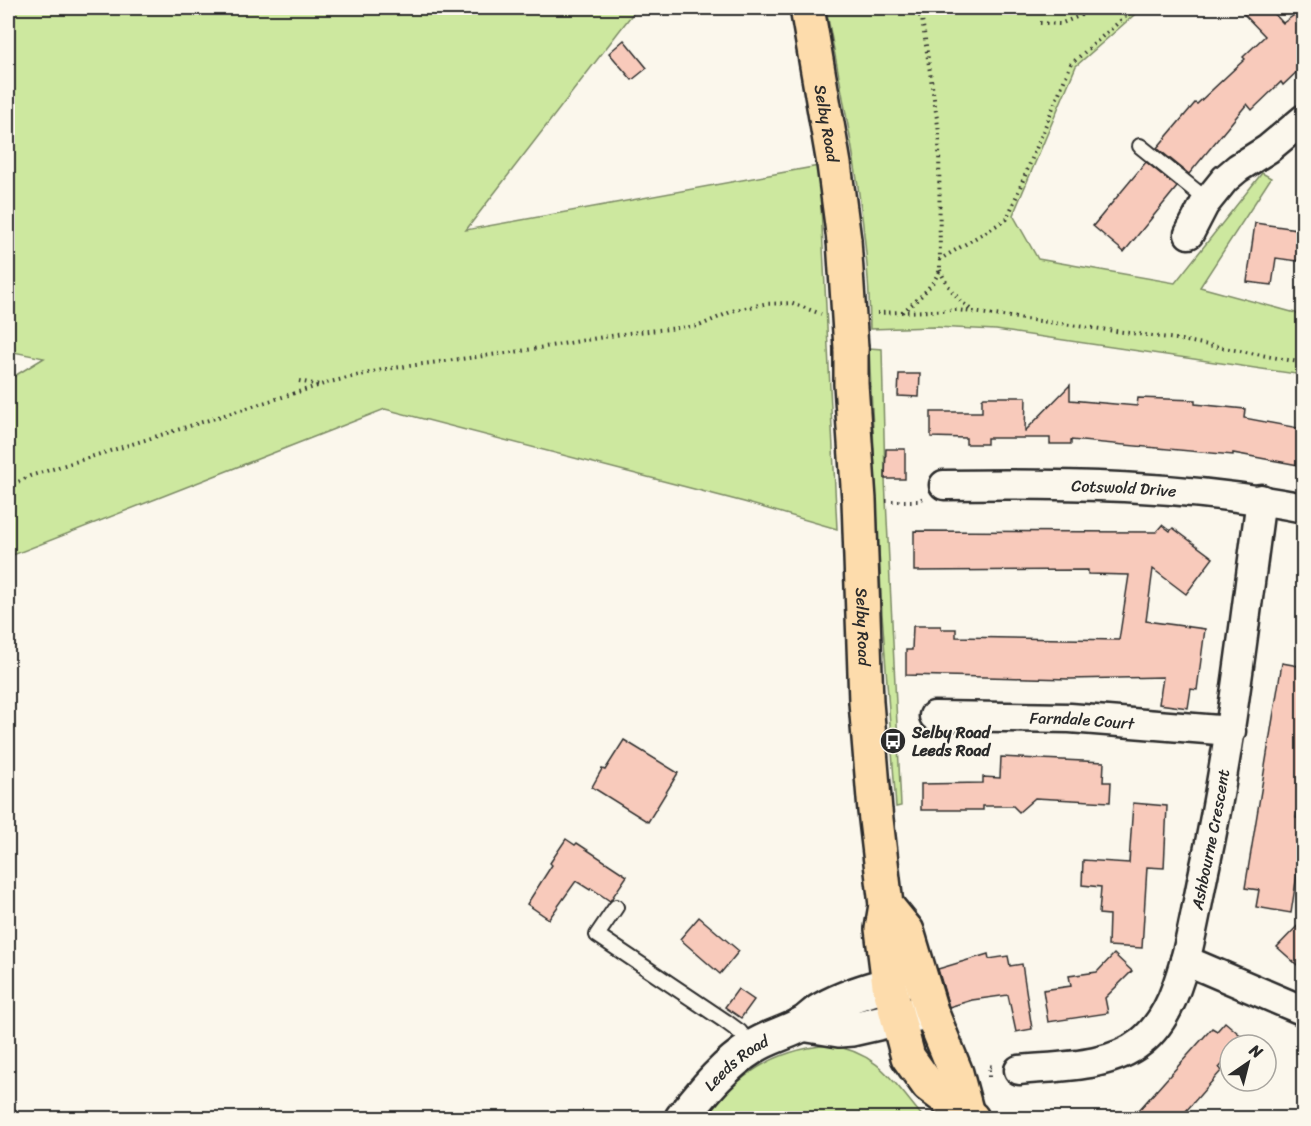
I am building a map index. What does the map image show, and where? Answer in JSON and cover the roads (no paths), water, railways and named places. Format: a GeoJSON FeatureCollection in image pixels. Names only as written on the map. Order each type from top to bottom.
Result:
{"type":"FeatureCollection","features":[{"type":"Feature","properties":{"kind":"highway","name":"Selby Road"},"geometry":{"type":"LineString","coordinates":[[807,8],[834,164],[844,240],[859,500],[866,702],[886,905],[882,929],[889,985],[908,1057],[928,1085],[969,1116]]}},
{"type":"Feature","properties":{"kind":"highway","name":"Selby Road"},"geometry":{"type":"LineString","coordinates":[[886,905],[907,931],[931,1011],[956,1073],[969,1116]]}},
{"type":"Feature","properties":{"kind":"main road","name":"Leeds Road"},"geometry":{"type":"LineString","coordinates":[[682,1119],[728,1066],[752,1047],[802,1024],[821,1010],[856,995],[920,975]]}},
{"type":"Feature","properties":{"kind":"main road"},"geometry":{"type":"LineString","coordinates":[[802,1024],[839,1030],[870,1027],[931,1011]]}},
{"type":"Feature","properties":{"kind":"street"},"geometry":{"type":"LineString","coordinates":[[1189,234],[1207,200],[1225,179],[1268,149],[1304,118]]}},
{"type":"Feature","properties":{"kind":"street","name":"Cotswold Drive"},"geometry":{"type":"LineString","coordinates":[[944,485],[1073,485],[1156,489],[1261,499],[1304,508]]}},
{"type":"Feature","properties":{"kind":"street","name":"Ashbourne Crescent"},"geometry":{"type":"LineString","coordinates":[[1019,1070],[1107,1061],[1140,1043],[1164,1015],[1185,960],[1210,846],[1231,730],[1261,499]]}},
{"type":"Feature","properties":{"kind":"street","name":"Farndale Court"},"geometry":{"type":"LineString","coordinates":[[934,716],[1070,718],[1231,730]]}},
{"type":"Feature","properties":{"kind":"street"},"geometry":{"type":"LineString","coordinates":[[1185,960],[1304,1011]]}},
{"type":"Feature","properties":{"kind":"lane"},"geometry":{"type":"LineString","coordinates":[[1140,146],[1207,200]]}},
{"type":"Feature","properties":{"kind":"lane"},"geometry":{"type":"LineString","coordinates":[[616,907],[597,935],[725,1021],[740,1032],[752,1047]]}},
{"type":"Feature","properties":{"kind":"place","name":"Selby Road Leeds Road"},"geometry":{"type":"Point","coordinates":[893,741]}}]}
